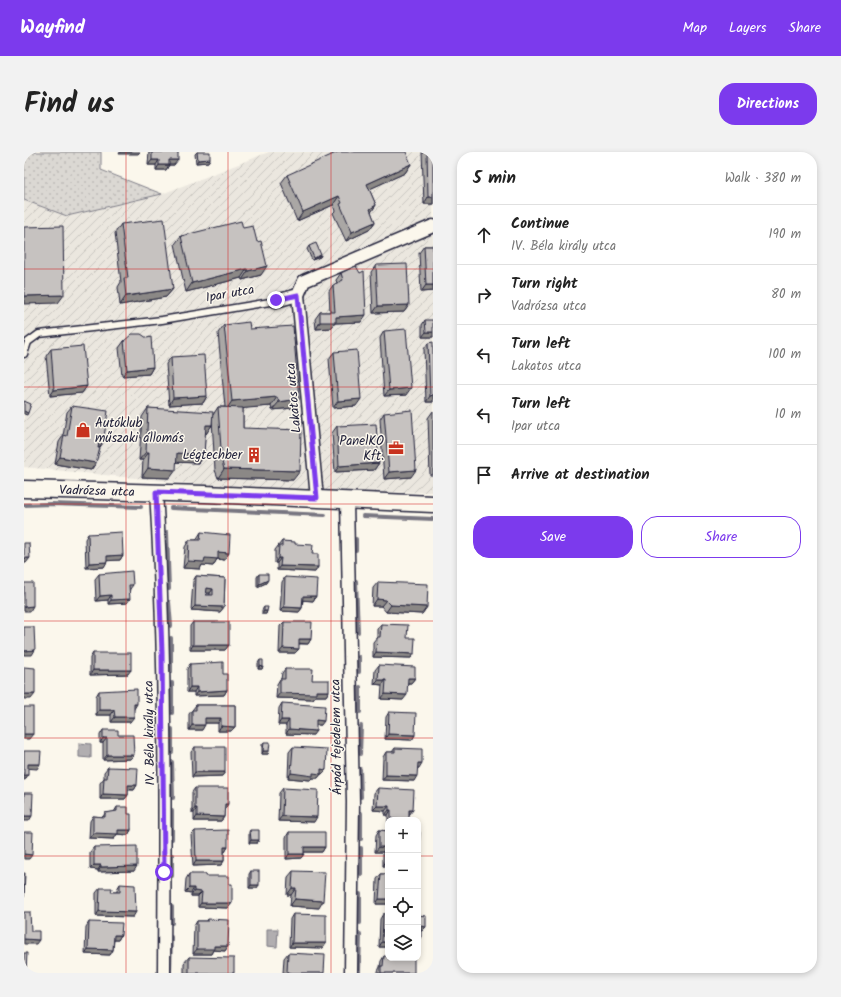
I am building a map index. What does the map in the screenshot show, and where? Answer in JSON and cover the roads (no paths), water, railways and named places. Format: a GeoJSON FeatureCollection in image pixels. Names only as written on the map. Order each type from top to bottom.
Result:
{"type":"FeatureCollection","features":[{"type":"Feature","properties":{"kind":"street"},"geometry":{"type":"LineString","coordinates":[[298,295],[304,281],[433,226]]}},
{"type":"Feature","properties":{"kind":"street","name":"Ipar utca"},"geometry":{"type":"LineString","coordinates":[[276,300],[298,295]]}},
{"type":"Feature","properties":{"kind":"street","name":"Lakatos utca"},"geometry":{"type":"LineString","coordinates":[[298,295],[317,498]]}},
{"type":"Feature","properties":{"kind":"street"},"geometry":{"type":"LineString","coordinates":[[24,484],[42,488]]}},
{"type":"Feature","properties":{"kind":"street","name":"Vadrózsa utca"},"geometry":{"type":"LineString","coordinates":[[24,489],[42,488],[156,492],[433,504]]}},
{"type":"Feature","properties":{"kind":"street","name":"IV. Béla király utca"},"geometry":{"type":"LineString","coordinates":[[156,492],[162,652],[165,811],[164,973]]}},
{"type":"Feature","properties":{"kind":"street","name":"Árpád fejedelem utca"},"geometry":{"type":"LineString","coordinates":[[347,501],[353,802],[352,973]]}},
{"type":"Feature","properties":{"kind":"lane","name":"Ipar utca"},"geometry":{"type":"LineString","coordinates":[[24,354],[28,342],[39,334],[162,320],[276,300]]}},
{"type":"Feature","properties":{"kind":"waterway"},"geometry":{"type":"LineString","coordinates":[[24,505],[51,504],[141,507]]}},
{"type":"Feature","properties":{"kind":"waterway"},"geometry":{"type":"LineString","coordinates":[[171,508],[325,515]]}},
{"type":"Feature","properties":{"kind":"waterway"},"geometry":{"type":"LineString","coordinates":[[363,516],[433,519]]}},
{"type":"Feature","properties":{"kind":"waterway"},"geometry":{"type":"LineString","coordinates":[[167,532],[169,589]]}},
{"type":"Feature","properties":{"kind":"waterway"},"geometry":{"type":"LineString","coordinates":[[356,539],[356,550]]}},
{"type":"Feature","properties":{"kind":"waterway"},"geometry":{"type":"LineString","coordinates":[[356,581],[358,632]]}},
{"type":"Feature","properties":{"kind":"waterway"},"geometry":{"type":"LineString","coordinates":[[169,602],[171,626]]}},
{"type":"Feature","properties":{"kind":"waterway"},"geometry":{"type":"LineString","coordinates":[[171,638],[171,672]]}},
{"type":"Feature","properties":{"kind":"waterway"},"geometry":{"type":"LineString","coordinates":[[359,657],[359,672]]}},
{"type":"Feature","properties":{"kind":"waterway"},"geometry":{"type":"LineString","coordinates":[[172,683],[172,713]]}},
{"type":"Feature","properties":{"kind":"waterway"},"geometry":{"type":"LineString","coordinates":[[360,687],[360,712]]}},
{"type":"Feature","properties":{"kind":"waterway"},"geometry":{"type":"LineString","coordinates":[[360,754],[361,726]]}},
{"type":"Feature","properties":{"kind":"waterway"},"geometry":{"type":"LineString","coordinates":[[172,729],[172,752]]}},
{"type":"Feature","properties":{"kind":"waterway"},"geometry":{"type":"LineString","coordinates":[[172,762],[173,798]]}},
{"type":"Feature","properties":{"kind":"waterway"},"geometry":{"type":"LineString","coordinates":[[360,769],[361,797]]}},
{"type":"Feature","properties":{"kind":"waterway"},"geometry":{"type":"LineString","coordinates":[[172,811],[172,839]]}},
{"type":"Feature","properties":{"kind":"waterway"},"geometry":{"type":"LineString","coordinates":[[361,813],[361,839]]}},
{"type":"Feature","properties":{"kind":"waterway"},"geometry":{"type":"LineString","coordinates":[[361,848],[361,874]]}},
{"type":"Feature","properties":{"kind":"waterway"},"geometry":{"type":"LineString","coordinates":[[172,855],[172,876]]}},
{"type":"Feature","properties":{"kind":"waterway"},"geometry":{"type":"LineString","coordinates":[[360,894],[360,923]]}},
{"type":"Feature","properties":{"kind":"waterway"},"geometry":{"type":"LineString","coordinates":[[172,907],[172,923]]}},
{"type":"Feature","properties":{"kind":"waterway"},"geometry":{"type":"LineString","coordinates":[[359,973],[360,934]]}},
{"type":"Feature","properties":{"kind":"waterway"},"geometry":{"type":"LineString","coordinates":[[170,973],[171,937]]}},
{"type":"Feature","properties":{"kind":"place","name":"Autóklub műszaki állomás"},"geometry":{"type":"Point","coordinates":[83,430]}},
{"type":"Feature","properties":{"kind":"place","name":"PanelKO Kft."},"geometry":{"type":"Point","coordinates":[396,448]}},
{"type":"Feature","properties":{"kind":"place","name":"Légtechber"},"geometry":{"type":"Point","coordinates":[254,455]}}]}
